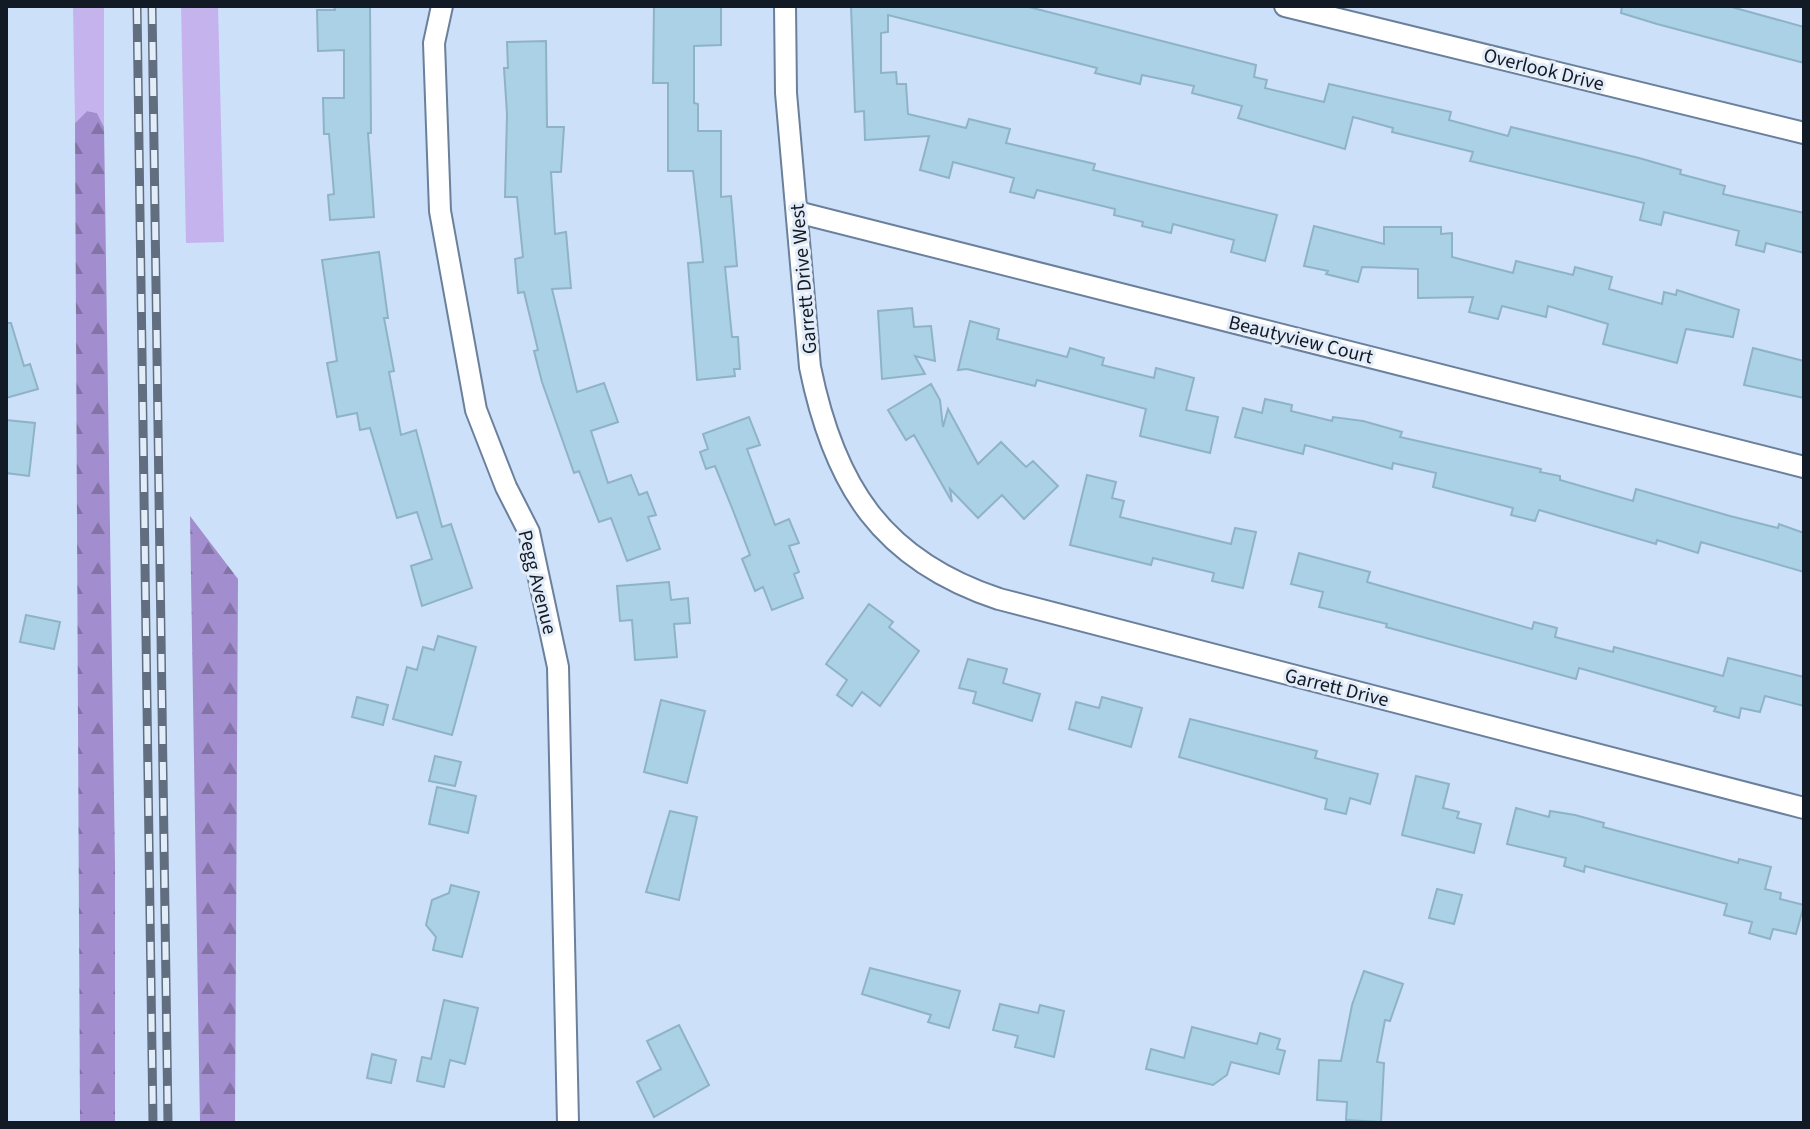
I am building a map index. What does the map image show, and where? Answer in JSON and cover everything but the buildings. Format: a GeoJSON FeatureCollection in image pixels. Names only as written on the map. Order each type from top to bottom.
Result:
{"type":"FeatureCollection","features":[{"type":"Feature","properties":{"kind":"street","name":"Pegg Avenue"},"geometry":{"type":"LineString","coordinates":[[442,6],[434,43],[440,211],[476,410],[506,487],[529,532],[558,667],[568,1123]]}},
{"type":"Feature","properties":{"kind":"street","name":"Garrett Drive West"},"geometry":{"type":"LineString","coordinates":[[785,6],[786,93],[810,367],[819,411],[834,456],[854,492],[887,531]]}},
{"type":"Feature","properties":{"kind":"street","name":"Overlook Drive"},"geometry":{"type":"LineString","coordinates":[[1285,6],[1327,11],[1804,133]]}},
{"type":"Feature","properties":{"kind":"street","name":"Beautyview Court"},"geometry":{"type":"LineString","coordinates":[[797,212],[1804,467]]}},
{"type":"Feature","properties":{"kind":"street","name":"Garrett Drive"},"geometry":{"type":"LineString","coordinates":[[887,531],[908,553],[938,574],[999,599],[1804,808]]}},
{"type":"Feature","properties":{"kind":"shaded area"},"geometry":{"type":"Polygon","coordinates":[[[73,6],[104,6],[104,127],[97,113],[87,111],[75,123],[73,6]]]}},
{"type":"Feature","properties":{"kind":"shaded area"},"geometry":{"type":"Polygon","coordinates":[[[181,6],[218,6],[224,242],[186,243],[181,6]]]}},
{"type":"Feature","properties":{"kind":"green space"},"geometry":{"type":"Polygon","coordinates":[[[87,111],[97,113],[104,127],[115,863],[115,1123],[80,1123],[75,123],[87,111]]]}},
{"type":"Feature","properties":{"kind":"green space"},"geometry":{"type":"Polygon","coordinates":[[[190,516],[238,579],[235,1123],[200,1123],[190,516]]]}},
{"type":"Feature","properties":{"kind":"railway"},"geometry":{"type":"LineString","coordinates":[[137,6],[153,1123]]}},
{"type":"Feature","properties":{"kind":"railway"},"geometry":{"type":"LineString","coordinates":[[152,6],[168,1123]]}}]}
